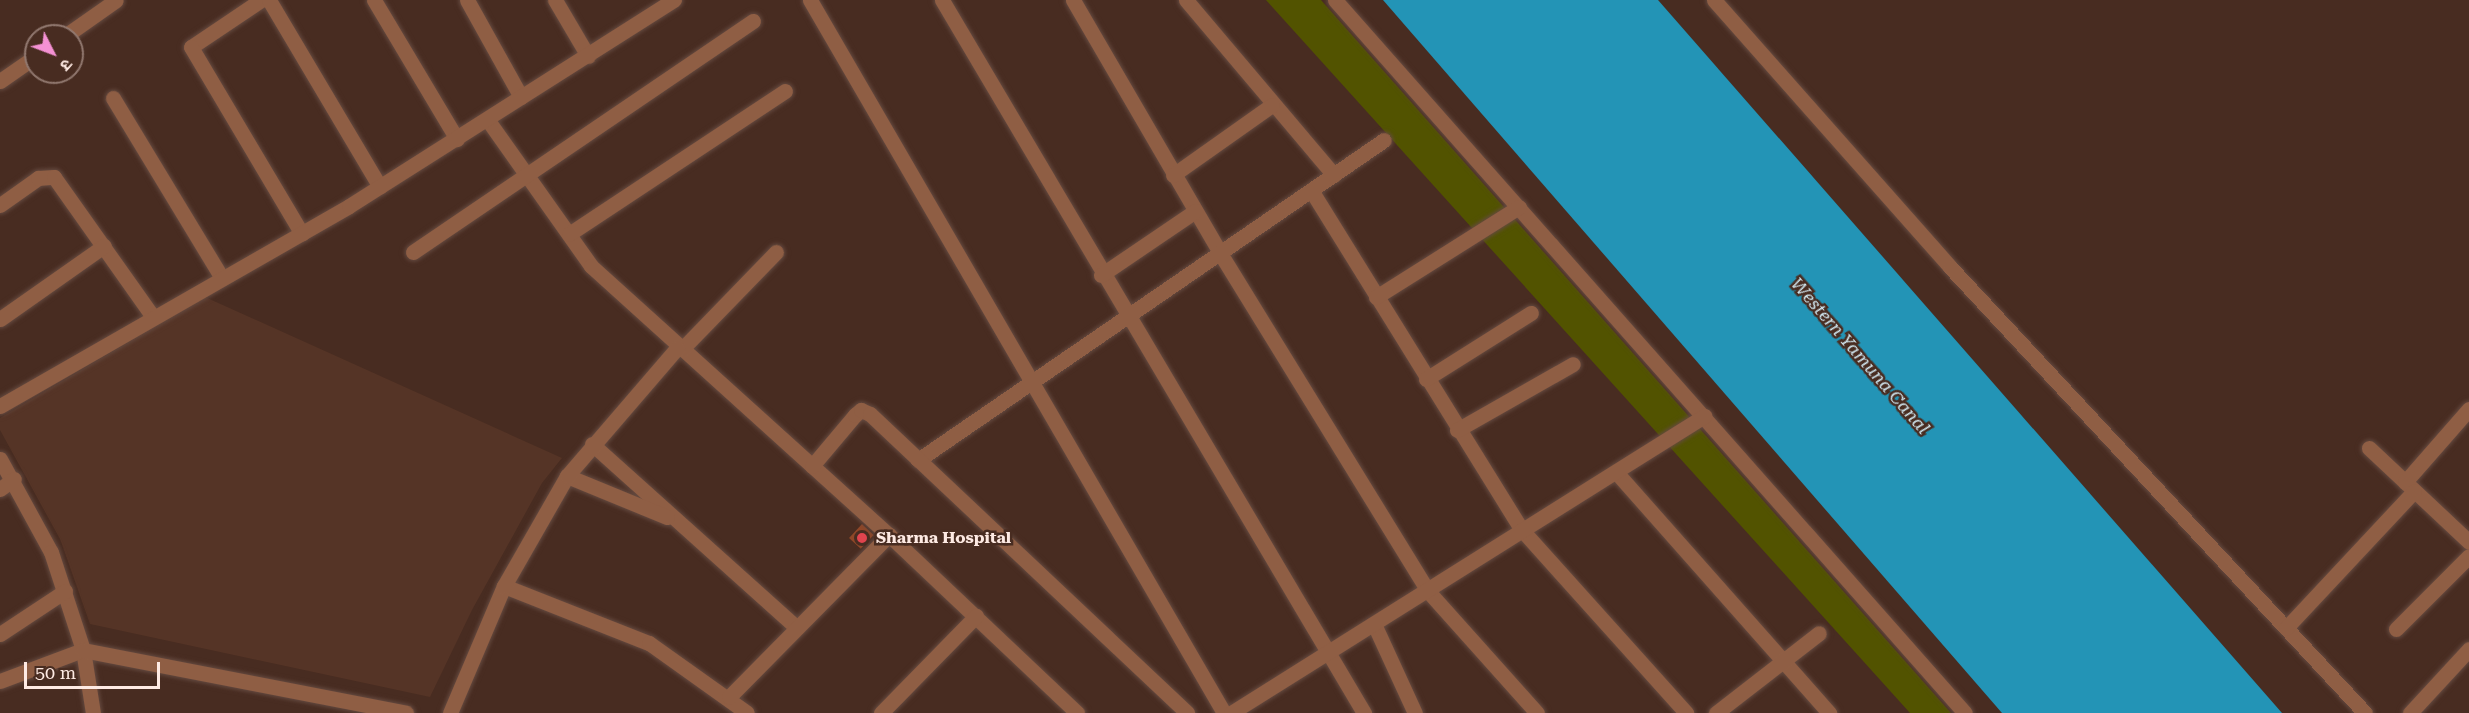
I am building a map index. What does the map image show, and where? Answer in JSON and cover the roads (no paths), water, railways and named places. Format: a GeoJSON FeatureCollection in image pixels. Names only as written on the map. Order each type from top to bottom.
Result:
{"type":"FeatureCollection","features":[{"type":"Feature","properties":{"kind":"street"},"geometry":{"type":"LineString","coordinates":[[261,0],[191,47],[302,234]]}},
{"type":"Feature","properties":{"kind":"street"},"geometry":{"type":"LineString","coordinates":[[269,0],[380,187]]}},
{"type":"Feature","properties":{"kind":"street"},"geometry":{"type":"LineString","coordinates":[[374,0],[457,140]]}},
{"type":"Feature","properties":{"kind":"street"},"geometry":{"type":"LineString","coordinates":[[467,0],[521,97]]}},
{"type":"Feature","properties":{"kind":"street"},"geometry":{"type":"LineString","coordinates":[[555,0],[588,56]]}},
{"type":"Feature","properties":{"kind":"street"},"geometry":{"type":"LineString","coordinates":[[0,406],[302,234],[457,140],[674,0]]}},
{"type":"Feature","properties":{"kind":"street"},"geometry":{"type":"LineString","coordinates":[[810,0],[1224,713]]}},
{"type":"Feature","properties":{"kind":"street"},"geometry":{"type":"LineString","coordinates":[[942,0],[1325,654],[1364,713]]}},
{"type":"Feature","properties":{"kind":"street"},"geometry":{"type":"LineString","coordinates":[[1074,0],[1173,175],[1427,590],[1537,713]]}},
{"type":"Feature","properties":{"kind":"street"},"geometry":{"type":"LineString","coordinates":[[1186,0],[1272,105],[1334,175]]}},
{"type":"Feature","properties":{"kind":"street"},"geometry":{"type":"LineString","coordinates":[[1335,0],[1965,713]]}},
{"type":"Feature","properties":{"kind":"street"},"geometry":{"type":"LineString","coordinates":[[1714,0],[1958,276],[2365,713]]}},
{"type":"Feature","properties":{"kind":"street"},"geometry":{"type":"LineString","coordinates":[[80,24],[109,2]]}},
{"type":"Feature","properties":{"kind":"street"},"geometry":{"type":"LineString","coordinates":[[413,252],[525,172],[753,21]]}},
{"type":"Feature","properties":{"kind":"street"},"geometry":{"type":"LineString","coordinates":[[0,81],[24,64]]}},
{"type":"Feature","properties":{"kind":"street"},"geometry":{"type":"LineString","coordinates":[[568,234],[785,91]]}},
{"type":"Feature","properties":{"kind":"street"},"geometry":{"type":"LineString","coordinates":[[113,98],[222,278]]}},
{"type":"Feature","properties":{"kind":"street"},"geometry":{"type":"LineString","coordinates":[[1173,175],[1272,105]]}},
{"type":"Feature","properties":{"kind":"street"},"geometry":{"type":"LineString","coordinates":[[487,119],[591,266],[679,349],[890,535],[976,616],[1067,710]]}},
{"type":"Feature","properties":{"kind":"street"},"geometry":{"type":"LineString","coordinates":[[918,460],[1127,319],[1384,140]]}},
{"type":"Feature","properties":{"kind":"street"},"geometry":{"type":"LineString","coordinates":[[0,205],[38,178],[54,177],[153,317]]}},
{"type":"Feature","properties":{"kind":"street"},"geometry":{"type":"LineString","coordinates":[[1311,190],[1457,430],[1522,530],[1686,713]]}},
{"type":"Feature","properties":{"kind":"street"},"geometry":{"type":"LineString","coordinates":[[1376,297],[1519,207]]}},
{"type":"Feature","properties":{"kind":"street"},"geometry":{"type":"LineString","coordinates":[[1101,274],[1195,211]]}},
{"type":"Feature","properties":{"kind":"street"},"geometry":{"type":"LineString","coordinates":[[0,319],[104,246]]}},
{"type":"Feature","properties":{"kind":"street"},"geometry":{"type":"LineString","coordinates":[[450,713],[504,586],[567,476],[592,444],[679,349],[776,252]]}},
{"type":"Feature","properties":{"kind":"street"},"geometry":{"type":"LineString","coordinates":[[1426,379],[1531,313]]}},
{"type":"Feature","properties":{"kind":"street"},"geometry":{"type":"LineString","coordinates":[[1457,430],[1573,364]]}},
{"type":"Feature","properties":{"kind":"street"},"geometry":{"type":"LineString","coordinates":[[2286,628],[2410,487],[2469,409]]}},
{"type":"Feature","properties":{"kind":"street"},"geometry":{"type":"LineString","coordinates":[[812,466],[861,410],[918,460],[1188,713]]}},
{"type":"Feature","properties":{"kind":"street"},"geometry":{"type":"LineString","coordinates":[[1231,713],[1704,416]]}},
{"type":"Feature","properties":{"kind":"street"},"geometry":{"type":"LineString","coordinates":[[592,444],[797,628]]}},
{"type":"Feature","properties":{"kind":"street"},"geometry":{"type":"LineString","coordinates":[[2369,448],[2468,539]]}},
{"type":"Feature","properties":{"kind":"street"},"geometry":{"type":"LineString","coordinates":[[0,459],[14,479],[65,591],[83,650],[93,713]]}},
{"type":"Feature","properties":{"kind":"street"},"geometry":{"type":"LineString","coordinates":[[1616,472],[1828,713]]}},
{"type":"Feature","properties":{"kind":"street"},"geometry":{"type":"LineString","coordinates":[[567,476],[678,521]]}},
{"type":"Feature","properties":{"kind":"street"},"geometry":{"type":"LineString","coordinates":[[0,489],[14,479]]}},
{"type":"Feature","properties":{"kind":"street"},"geometry":{"type":"LineString","coordinates":[[729,697],[890,535]]}},
{"type":"Feature","properties":{"kind":"street"},"geometry":{"type":"LineString","coordinates":[[2396,629],[2469,556]]}},
{"type":"Feature","properties":{"kind":"street"},"geometry":{"type":"LineString","coordinates":[[504,586],[649,643],[729,697],[747,713]]}},
{"type":"Feature","properties":{"kind":"street"},"geometry":{"type":"LineString","coordinates":[[0,634],[65,591]]}},
{"type":"Feature","properties":{"kind":"street"},"geometry":{"type":"LineString","coordinates":[[881,713],[976,616]]}},
{"type":"Feature","properties":{"kind":"street"},"geometry":{"type":"LineString","coordinates":[[1374,624],[1415,713]]}},
{"type":"Feature","properties":{"kind":"street"},"geometry":{"type":"LineString","coordinates":[[1716,713],[1819,633]]}},
{"type":"Feature","properties":{"kind":"street"},"geometry":{"type":"LineString","coordinates":[[2410,713],[2469,649]]}},
{"type":"Feature","properties":{"kind":"street"},"geometry":{"type":"LineString","coordinates":[[0,681],[83,650],[406,713]]}},
{"type":"Feature","properties":{"kind":"water","name":"Western Yamuna Canal"},"geometry":{"type":"Polygon","coordinates":[[[1383,0],[1658,0],[2282,713],[2002,713],[1383,0]]]}},
{"type":"Feature","properties":{"kind":"place","name":"Sharma Hospital"},"geometry":{"type":"Point","coordinates":[862,538]}}]}
